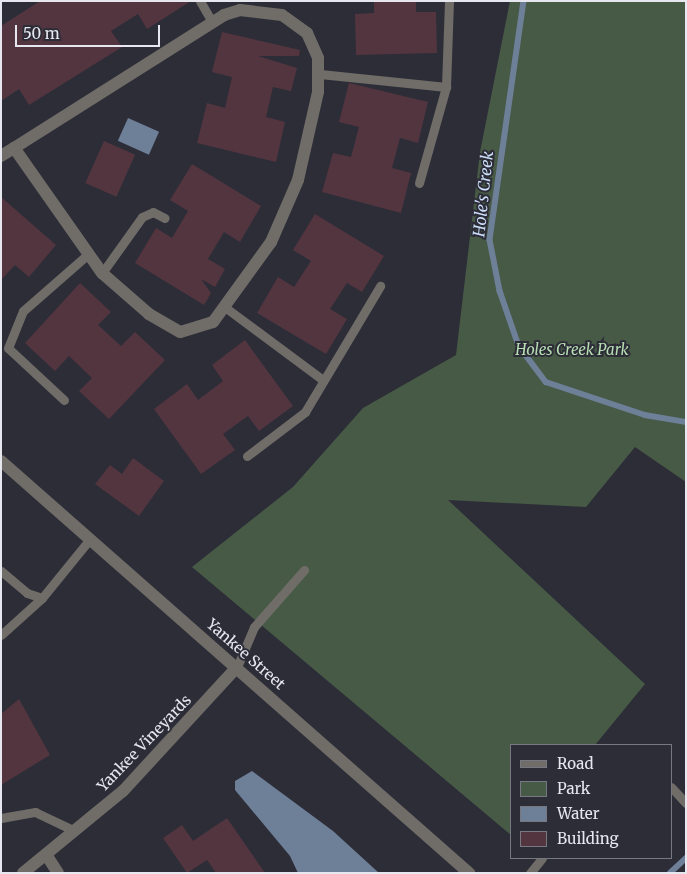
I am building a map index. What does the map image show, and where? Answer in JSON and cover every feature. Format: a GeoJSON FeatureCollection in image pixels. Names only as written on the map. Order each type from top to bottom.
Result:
{"type":"FeatureCollection","features":[{"type":"Feature","properties":{"kind":"street"},"geometry":{"type":"LineString","coordinates":[[1,156],[212,22],[240,10],[282,15],[313,42],[320,74],[298,180],[288,209],[226,308],[200,329],[180,332],[149,314],[102,273],[87,255],[14,148]]}},
{"type":"Feature","properties":{"kind":"street","name":"Yankee Street"},"geometry":{"type":"LineString","coordinates":[[1,461],[469,873]]}},
{"type":"Feature","properties":{"kind":"street","name":"Yankee Vineyards"},"geometry":{"type":"LineString","coordinates":[[29,871],[123,791],[237,667]]}},
{"type":"Feature","properties":{"kind":"street"},"geometry":{"type":"LineString","coordinates":[[48,856],[58,873]]}},
{"type":"Feature","properties":{"kind":"lane"},"geometry":{"type":"LineString","coordinates":[[200,1],[212,22]]}},
{"type":"Feature","properties":{"kind":"lane"},"geometry":{"type":"LineString","coordinates":[[419,183],[446,86],[449,1]]}},
{"type":"Feature","properties":{"kind":"lane"},"geometry":{"type":"LineString","coordinates":[[320,74],[446,86]]}},
{"type":"Feature","properties":{"kind":"lane"},"geometry":{"type":"LineString","coordinates":[[102,273],[142,217],[152,212],[165,218]]}},
{"type":"Feature","properties":{"kind":"lane"},"geometry":{"type":"LineString","coordinates":[[64,400],[8,348],[23,311],[87,255]]}},
{"type":"Feature","properties":{"kind":"lane"},"geometry":{"type":"LineString","coordinates":[[247,456],[305,412],[380,286]]}},
{"type":"Feature","properties":{"kind":"lane"},"geometry":{"type":"LineString","coordinates":[[226,308],[323,380]]}},
{"type":"Feature","properties":{"kind":"lane"},"geometry":{"type":"LineString","coordinates":[[1,636],[42,598],[90,539]]}},
{"type":"Feature","properties":{"kind":"lane"},"geometry":{"type":"LineString","coordinates":[[237,667],[254,627],[304,570]]}},
{"type":"Feature","properties":{"kind":"lane"},"geometry":{"type":"LineString","coordinates":[[1,571],[27,593],[42,598]]}},
{"type":"Feature","properties":{"kind":"lane"},"geometry":{"type":"LineString","coordinates":[[672,788],[686,804]]}},
{"type":"Feature","properties":{"kind":"lane"},"geometry":{"type":"LineString","coordinates":[[1,818],[35,812],[75,832]]}},
{"type":"Feature","properties":{"kind":"lane"},"geometry":{"type":"LineString","coordinates":[[530,873],[541,859]]}},
{"type":"Feature","properties":{"kind":"green space","name":"Holes Creek Park"},"geometry":{"type":"Polygon","coordinates":[[[510,1],[686,1],[686,482],[635,447],[586,507],[448,500],[645,684],[596,744],[510,744],[510,834],[192,567],[293,487],[363,408],[456,355],[480,152],[510,1]]]}},
{"type":"Feature","properties":{"kind":"water"},"geometry":{"type":"Polygon","coordinates":[[[128,118],[159,132],[149,155],[118,141],[128,118]]]}},
{"type":"Feature","properties":{"kind":"water"},"geometry":{"type":"Polygon","coordinates":[[[252,771],[333,831],[379,873],[298,873],[290,856],[235,790],[235,781],[252,771]]]}},
{"type":"Feature","properties":{"kind":"building"},"geometry":{"type":"Polygon","coordinates":[[[40,1],[191,1],[147,29],[138,14],[111,31],[122,47],[29,105],[19,89],[1,101],[1,26],[40,1]]]}},
{"type":"Feature","properties":{"kind":"building"},"geometry":{"type":"Polygon","coordinates":[[[374,1],[416,1],[416,12],[436,12],[437,53],[356,55],[355,14],[374,13],[374,1]]]}},
{"type":"Feature","properties":{"kind":"building"},"geometry":{"type":"Polygon","coordinates":[[[222,32],[300,50],[299,56],[258,56],[297,68],[291,91],[273,87],[266,117],[285,122],[276,162],[197,143],[207,103],[225,108],[232,77],[212,72],[222,32]]]}},
{"type":"Feature","properties":{"kind":"building"},"geometry":{"type":"Polygon","coordinates":[[[349,83],[428,102],[418,143],[400,138],[392,168],[411,173],[401,213],[322,192],[333,153],[351,157],[359,127],[339,122],[349,83]]]}},
{"type":"Feature","properties":{"kind":"building"},"geometry":{"type":"Polygon","coordinates":[[[104,141],[135,155],[116,197],[85,183],[104,141]]]}},
{"type":"Feature","properties":{"kind":"building"},"geometry":{"type":"Polygon","coordinates":[[[192,164],[261,206],[240,242],[224,232],[208,259],[225,269],[215,287],[201,279],[211,293],[204,305],[135,263],[156,228],[172,238],[188,211],[170,200],[192,164]]]}},
{"type":"Feature","properties":{"kind":"building"},"geometry":{"type":"Polygon","coordinates":[[[1,197],[56,245],[29,277],[15,265],[1,280],[1,197]]]}},
{"type":"Feature","properties":{"kind":"building"},"geometry":{"type":"Polygon","coordinates":[[[315,214],[384,256],[362,292],[347,283],[330,309],[347,319],[326,354],[257,313],[278,277],[294,287],[311,261],[293,250],[315,214]]]}},
{"type":"Feature","properties":{"kind":"building"},"geometry":{"type":"Polygon","coordinates":[[[80,283],[111,312],[98,325],[121,346],[135,332],[165,360],[109,419],[79,391],[92,378],[69,356],[55,371],[25,343],[80,283]]]}},
{"type":"Feature","properties":{"kind":"building"},"geometry":{"type":"Polygon","coordinates":[[[245,340],[293,406],[259,431],[248,416],[223,434],[235,450],[201,474],[154,409],[187,384],[198,400],[223,381],[212,365],[245,340]]]}},
{"type":"Feature","properties":{"kind":"building"},"geometry":{"type":"Polygon","coordinates":[[[133,458],[164,481],[139,516],[95,484],[110,465],[122,474],[133,458]]]}},
{"type":"Feature","properties":{"kind":"building"},"geometry":{"type":"Polygon","coordinates":[[[19,699],[50,755],[1,785],[1,714],[19,699]]]}},
{"type":"Feature","properties":{"kind":"building"},"geometry":{"type":"Polygon","coordinates":[[[227,818],[265,873],[216,873],[207,860],[187,873],[163,838],[182,825],[193,841],[227,818]]]}},
{"type":"Feature","properties":{"kind":"waterway","name":"Hole's Creek"},"geometry":{"type":"LineString","coordinates":[[524,1],[490,240],[500,291],[519,346],[546,382],[645,415],[686,422]]}},
{"type":"Feature","properties":{"kind":"waterway"},"geometry":{"type":"LineString","coordinates":[[670,873],[686,858]]}}]}
